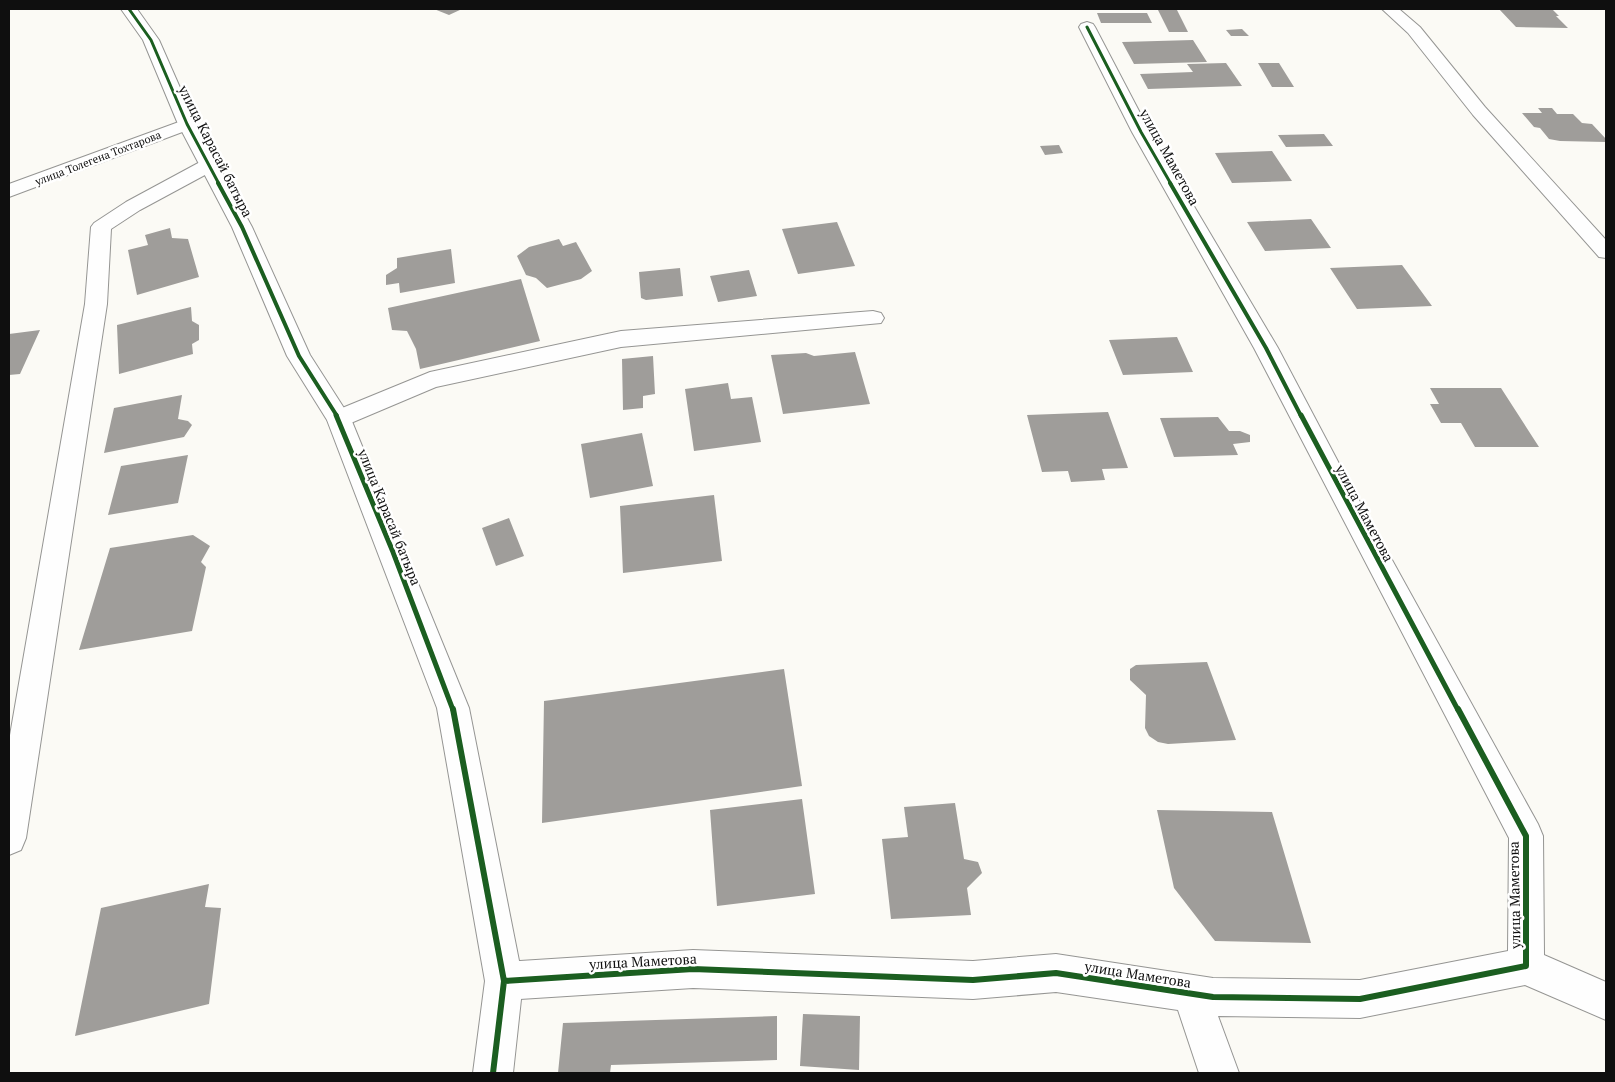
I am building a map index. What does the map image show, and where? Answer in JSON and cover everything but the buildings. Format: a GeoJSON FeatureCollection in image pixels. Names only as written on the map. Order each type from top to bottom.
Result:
{"type":"FeatureCollection","features":[{"type":"Feature","properties":{"kind":"street","name":"улица Карасай батыра"},"geometry":{"type":"LineString","coordinates":[[129,9],[151,40],[187,124],[242,227],[298,356],[338,419],[453,708],[504,981],[494,1073]]}},
{"type":"Feature","properties":{"kind":"street"},"geometry":{"type":"LineString","coordinates":[[1390,9],[1414,30],[1479,111],[1606,252]]}},
{"type":"Feature","properties":{"kind":"street","name":"улица Маметова"},"geometry":{"type":"LineString","coordinates":[[504,981],[693,969],[973,980],[1056,973],[1213,997],[1360,999],[1526,966],[1526,836],[1266,348],[1141,132],[1087,27]]}},
{"type":"Feature","properties":{"kind":"street","name":"улица Толегена Тохтарова"},"geometry":{"type":"LineString","coordinates":[[9,191],[187,124]]}},
{"type":"Feature","properties":{"kind":"street"},"geometry":{"type":"LineString","coordinates":[[9,838],[96,304],[102,228],[133,206],[209,166]]}},
{"type":"Feature","properties":{"kind":"street"},"geometry":{"type":"LineString","coordinates":[[338,419],[430,380],[621,339],[873,318]]}},
{"type":"Feature","properties":{"kind":"street"},"geometry":{"type":"LineString","coordinates":[[1526,966],[1606,1001]]}},
{"type":"Feature","properties":{"kind":"street"},"geometry":{"type":"LineString","coordinates":[[1191,993],[1219,1073]]}},
{"type":"Feature","properties":{"kind":"cycle path"},"geometry":{"type":"LineString","coordinates":[[129,9],[151,40],[187,124],[242,227],[299,356],[339,419],[453,708],[504,981],[493,1073]]}},
{"type":"Feature","properties":{"kind":"cycle path"},"geometry":{"type":"LineString","coordinates":[[504,981],[693,969],[973,980],[1056,973],[1213,997],[1360,999],[1526,966],[1526,836],[1266,348],[1141,132],[1087,27]]}}]}
